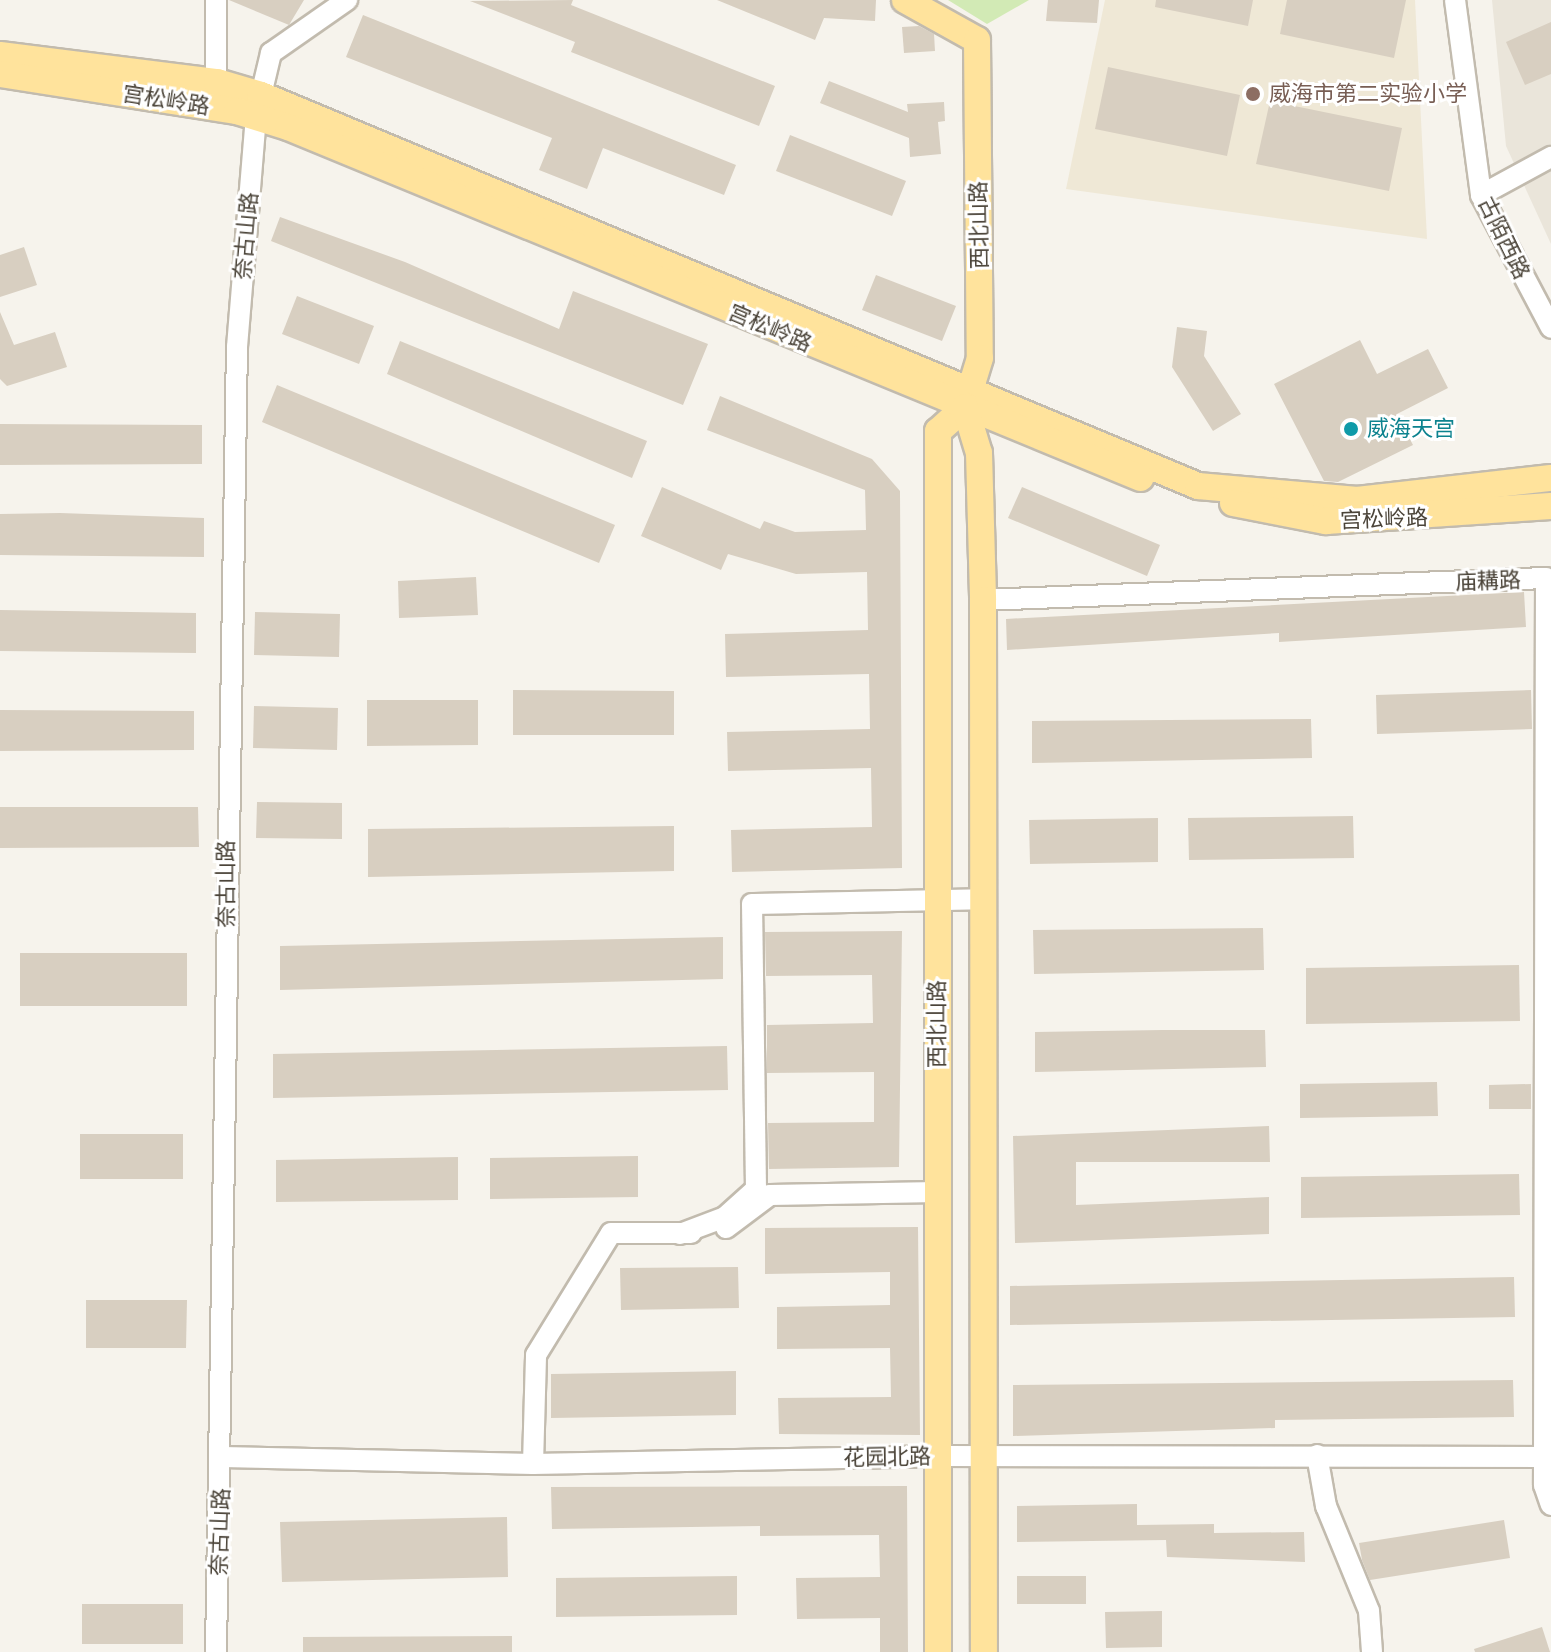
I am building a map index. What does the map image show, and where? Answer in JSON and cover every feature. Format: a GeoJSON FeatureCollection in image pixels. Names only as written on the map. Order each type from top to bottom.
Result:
{"type":"FeatureCollection","features":[{"type":"Feature","properties":{"kind":"main road","name":"西北山路"},"geometry":{"type":"LineString","coordinates":[[905,0],[977,40],[980,358],[968,397],[938,431],[938,1652]]}},
{"type":"Feature","properties":{"kind":"main road"},"geometry":{"type":"LineString","coordinates":[[0,55],[217,95]]}},
{"type":"Feature","properties":{"kind":"main road","name":"宫松岭路"},"geometry":{"type":"LineString","coordinates":[[0,74],[217,95],[258,106],[968,397],[1106,467],[1207,498],[1326,521],[1551,506]]}},
{"type":"Feature","properties":{"kind":"main road"},"geometry":{"type":"LineString","coordinates":[[968,397],[1198,486],[1357,500],[1551,478]]}},
{"type":"Feature","properties":{"kind":"main road","name":"西北山路"},"geometry":{"type":"LineString","coordinates":[[968,397],[979,453],[983,600],[984,1652]]}},
{"type":"Feature","properties":{"kind":"street"},"geometry":{"type":"LineString","coordinates":[[216,0],[217,95]]}},
{"type":"Feature","properties":{"kind":"street","name":"奈古山路"},"geometry":{"type":"LineString","coordinates":[[216,1652],[223,1457],[235,403],[258,106],[271,53],[347,0]]}},
{"type":"Feature","properties":{"kind":"street","name":"古陌西路"},"geometry":{"type":"LineString","coordinates":[[1455,0],[1481,195],[1551,328]]}},
{"type":"Feature","properties":{"kind":"street"},"geometry":{"type":"LineString","coordinates":[[1481,195],[1551,157]]}},
{"type":"Feature","properties":{"kind":"street","name":"庙耩路"},"geometry":{"type":"LineString","coordinates":[[983,600],[1546,578],[1550,883],[1548,1458],[1551,1505]]}},
{"type":"Feature","properties":{"kind":"street"},"geometry":{"type":"LineString","coordinates":[[680,1234],[725,1217],[756,1189],[752,904],[983,899]]}},
{"type":"Feature","properties":{"kind":"street"},"geometry":{"type":"LineString","coordinates":[[533,1464],[536,1355],[611,1233],[680,1234],[724,1229],[770,1195],[938,1192]]}},
{"type":"Feature","properties":{"kind":"street"},"geometry":{"type":"LineString","coordinates":[[1317,1455],[1326,1506],[1369,1611],[1372,1652]]}},
{"type":"Feature","properties":{"kind":"street","name":"花园北路"},"geometry":{"type":"LineString","coordinates":[[223,1457],[533,1464],[937,1456],[1548,1458]]}},
{"type":"Feature","properties":{"kind":"shaded area","name":"威海市第二实验小学"},"geometry":{"type":"Polygon","coordinates":[[[1105,0],[1415,0],[1427,239],[1066,189],[1105,0]]]}},
{"type":"Feature","properties":{"kind":"shaded area"},"geometry":{"type":"Polygon","coordinates":[[[1492,0],[1551,0],[1551,244],[1506,146],[1492,0]]]}},
{"type":"Feature","properties":{"kind":"green space"},"geometry":{"type":"Polygon","coordinates":[[[948,0],[1029,0],[987,24],[948,0]]]}},
{"type":"Feature","properties":{"kind":"building"},"geometry":{"type":"Polygon","coordinates":[[[229,0],[304,0],[289,25],[229,0]]]}},
{"type":"Feature","properties":{"kind":"building"},"geometry":{"type":"Polygon","coordinates":[[[573,0],[571,5],[775,86],[759,126],[571,52],[575,42],[470,1],[573,0]]]}},
{"type":"Feature","properties":{"kind":"building"},"geometry":{"type":"Polygon","coordinates":[[[717,0],[876,0],[875,21],[824,18],[815,40],[717,0]]]}},
{"type":"Feature","properties":{"kind":"building"},"geometry":{"type":"Polygon","coordinates":[[[1048,0],[1099,0],[1097,23],[1046,21],[1048,0]]]}},
{"type":"Feature","properties":{"kind":"building"},"geometry":{"type":"Polygon","coordinates":[[[1156,0],[1253,0],[1248,26],[1155,7],[1156,0]]]}},
{"type":"Feature","properties":{"kind":"building"},"geometry":{"type":"Polygon","coordinates":[[[1287,0],[1406,0],[1394,58],[1280,34],[1287,0]]]}},
{"type":"Feature","properties":{"kind":"building"},"geometry":{"type":"Polygon","coordinates":[[[363,15],[736,165],[724,195],[603,148],[587,189],[539,170],[552,138],[346,57],[363,15]]]}},
{"type":"Feature","properties":{"kind":"building"},"geometry":{"type":"Polygon","coordinates":[[[1551,22],[1551,74],[1525,85],[1506,42],[1551,22]]]}},
{"type":"Feature","properties":{"kind":"building"},"geometry":{"type":"Polygon","coordinates":[[[919,26],[934,34],[935,51],[904,53],[902,27],[919,26]]]}},
{"type":"Feature","properties":{"kind":"building"},"geometry":{"type":"Polygon","coordinates":[[[1108,67],[1240,95],[1227,156],[1095,129],[1108,67]]]}},
{"type":"Feature","properties":{"kind":"building"},"geometry":{"type":"Polygon","coordinates":[[[829,81],[908,112],[907,104],[944,102],[945,121],[938,122],[941,154],[910,157],[909,138],[820,103],[829,81]]]}},
{"type":"Feature","properties":{"kind":"building"},"geometry":{"type":"Polygon","coordinates":[[[1270,101],[1402,128],[1389,191],[1256,164],[1270,101]]]}},
{"type":"Feature","properties":{"kind":"building"},"geometry":{"type":"Polygon","coordinates":[[[790,135],[906,181],[892,216],[776,171],[790,135]]]}},
{"type":"Feature","properties":{"kind":"building"},"geometry":{"type":"Polygon","coordinates":[[[280,217],[405,262],[559,329],[573,291],[708,344],[683,405],[271,241],[280,217]]]}},
{"type":"Feature","properties":{"kind":"building"},"geometry":{"type":"Polygon","coordinates":[[[24,247],[37,285],[0,297],[0,255],[24,247]]]}},
{"type":"Feature","properties":{"kind":"building"},"geometry":{"type":"Polygon","coordinates":[[[876,275],[956,306],[942,341],[862,310],[876,275]]]}},
{"type":"Feature","properties":{"kind":"building"},"geometry":{"type":"Polygon","coordinates":[[[297,296],[374,326],[359,364],[282,334],[297,296]]]}},
{"type":"Feature","properties":{"kind":"building"},"geometry":{"type":"Polygon","coordinates":[[[0,312],[14,345],[55,332],[67,367],[7,386],[0,379],[0,312]]]}},
{"type":"Feature","properties":{"kind":"building"},"geometry":{"type":"Polygon","coordinates":[[[1177,327],[1207,331],[1204,356],[1241,414],[1213,431],[1172,367],[1177,327]]]}},
{"type":"Feature","properties":{"kind":"building","name":"威海天宫"},"geometry":{"type":"Polygon","coordinates":[[[1360,340],[1377,374],[1428,349],[1448,388],[1397,414],[1413,445],[1338,482],[1324,481],[1274,384],[1360,340]]]}},
{"type":"Feature","properties":{"kind":"building"},"geometry":{"type":"Polygon","coordinates":[[[400,341],[647,441],[632,478],[387,374],[400,341]]]}},
{"type":"Feature","properties":{"kind":"building"},"geometry":{"type":"Polygon","coordinates":[[[277,385],[615,525],[599,563],[262,422],[277,385]]]}},
{"type":"Feature","properties":{"kind":"building"},"geometry":{"type":"Polygon","coordinates":[[[720,396],[872,459],[900,491],[902,868],[732,872],[731,830],[872,827],[871,768],[728,771],[727,732],[870,729],[869,674],[726,677],[725,634],[868,630],[867,572],[796,574],[728,554],[721,570],[641,536],[662,487],[760,529],[764,521],[795,532],[866,530],[865,490],[707,430],[720,396]]]}},
{"type":"Feature","properties":{"kind":"building"},"geometry":{"type":"Polygon","coordinates":[[[0,424],[202,425],[202,464],[0,465],[0,424]]]}},
{"type":"Feature","properties":{"kind":"building"},"geometry":{"type":"Polygon","coordinates":[[[1022,487],[1160,545],[1147,576],[1008,518],[1022,487]]]}},
{"type":"Feature","properties":{"kind":"building"},"geometry":{"type":"Polygon","coordinates":[[[0,514],[204,518],[204,557],[0,555],[0,514]]]}},
{"type":"Feature","properties":{"kind":"building"},"geometry":{"type":"Polygon","coordinates":[[[476,577],[478,615],[399,618],[398,581],[476,577]]]}},
{"type":"Feature","properties":{"kind":"building"},"geometry":{"type":"Polygon","coordinates":[[[1524,592],[1526,627],[1279,642],[1279,633],[1007,650],[1006,619],[1524,592]]]}},
{"type":"Feature","properties":{"kind":"building"},"geometry":{"type":"Polygon","coordinates":[[[0,610],[196,613],[196,653],[0,651],[0,610]]]}},
{"type":"Feature","properties":{"kind":"building"},"geometry":{"type":"Polygon","coordinates":[[[255,612],[340,614],[339,657],[254,655],[255,612]]]}},
{"type":"Feature","properties":{"kind":"building"},"geometry":{"type":"Polygon","coordinates":[[[513,690],[674,691],[674,735],[513,735],[513,690]]]}},
{"type":"Feature","properties":{"kind":"building"},"geometry":{"type":"Polygon","coordinates":[[[1531,690],[1532,729],[1377,734],[1376,695],[1531,690]]]}},
{"type":"Feature","properties":{"kind":"building"},"geometry":{"type":"Polygon","coordinates":[[[367,700],[478,700],[478,745],[367,746],[367,700]]]}},
{"type":"Feature","properties":{"kind":"building"},"geometry":{"type":"Polygon","coordinates":[[[254,706],[338,708],[337,750],[253,748],[254,706]]]}},
{"type":"Feature","properties":{"kind":"building"},"geometry":{"type":"Polygon","coordinates":[[[0,710],[194,711],[194,750],[0,751],[0,710]]]}},
{"type":"Feature","properties":{"kind":"building"},"geometry":{"type":"Polygon","coordinates":[[[1311,719],[1312,758],[1032,763],[1032,721],[1311,719]]]}},
{"type":"Feature","properties":{"kind":"building"},"geometry":{"type":"Polygon","coordinates":[[[257,802],[342,803],[342,839],[256,838],[257,802]]]}},
{"type":"Feature","properties":{"kind":"building"},"geometry":{"type":"Polygon","coordinates":[[[0,807],[198,807],[199,847],[0,848],[0,807]]]}},
{"type":"Feature","properties":{"kind":"building"},"geometry":{"type":"Polygon","coordinates":[[[1353,816],[1354,858],[1189,860],[1188,818],[1353,816]]]}},
{"type":"Feature","properties":{"kind":"building"},"geometry":{"type":"Polygon","coordinates":[[[1158,818],[1158,862],[1030,864],[1029,820],[1158,818]]]}},
{"type":"Feature","properties":{"kind":"building"},"geometry":{"type":"Polygon","coordinates":[[[674,826],[674,871],[368,877],[368,829],[674,826]]]}},
{"type":"Feature","properties":{"kind":"building"},"geometry":{"type":"Polygon","coordinates":[[[1263,928],[1264,970],[1034,974],[1033,930],[1263,928]]]}},
{"type":"Feature","properties":{"kind":"building"},"geometry":{"type":"Polygon","coordinates":[[[902,931],[899,1167],[769,1169],[768,1123],[874,1122],[874,1072],[767,1073],[767,1025],[873,1023],[872,975],[766,976],[765,932],[902,931]]]}},
{"type":"Feature","properties":{"kind":"building"},"geometry":{"type":"Polygon","coordinates":[[[723,937],[723,979],[280,990],[280,946],[723,937]]]}},
{"type":"Feature","properties":{"kind":"building"},"geometry":{"type":"Polygon","coordinates":[[[20,953],[187,953],[187,1006],[20,1006],[20,953]]]}},
{"type":"Feature","properties":{"kind":"building"},"geometry":{"type":"Polygon","coordinates":[[[1519,965],[1520,1021],[1306,1024],[1306,968],[1519,965]]]}},
{"type":"Feature","properties":{"kind":"building"},"geometry":{"type":"Polygon","coordinates":[[[1265,1030],[1266,1067],[1035,1072],[1035,1032],[1265,1030]]]}},
{"type":"Feature","properties":{"kind":"building"},"geometry":{"type":"Polygon","coordinates":[[[727,1046],[728,1090],[273,1098],[273,1054],[727,1046]]]}},
{"type":"Feature","properties":{"kind":"building"},"geometry":{"type":"Polygon","coordinates":[[[1437,1082],[1438,1116],[1300,1118],[1300,1084],[1437,1082]]]}},
{"type":"Feature","properties":{"kind":"building"},"geometry":{"type":"Polygon","coordinates":[[[1531,1084],[1531,1109],[1489,1109],[1489,1085],[1531,1084]]]}},
{"type":"Feature","properties":{"kind":"building"},"geometry":{"type":"Polygon","coordinates":[[[1269,1126],[1270,1162],[1076,1162],[1076,1205],[1269,1197],[1269,1234],[1015,1243],[1013,1136],[1269,1126]]]}},
{"type":"Feature","properties":{"kind":"building"},"geometry":{"type":"Polygon","coordinates":[[[80,1134],[183,1134],[183,1179],[80,1179],[80,1134]]]}},
{"type":"Feature","properties":{"kind":"building"},"geometry":{"type":"Polygon","coordinates":[[[638,1156],[638,1197],[490,1199],[490,1158],[638,1156]]]}},
{"type":"Feature","properties":{"kind":"building"},"geometry":{"type":"Polygon","coordinates":[[[458,1157],[458,1200],[276,1202],[276,1160],[458,1157]]]}},
{"type":"Feature","properties":{"kind":"building"},"geometry":{"type":"Polygon","coordinates":[[[1519,1174],[1520,1215],[1301,1218],[1301,1177],[1519,1174]]]}},
{"type":"Feature","properties":{"kind":"building"},"geometry":{"type":"Polygon","coordinates":[[[918,1227],[920,1435],[779,1434],[778,1398],[891,1397],[890,1348],[777,1349],[777,1307],[890,1305],[890,1272],[765,1274],[765,1228],[918,1227]]]}},
{"type":"Feature","properties":{"kind":"building"},"geometry":{"type":"Polygon","coordinates":[[[738,1267],[739,1308],[621,1310],[620,1268],[738,1267]]]}},
{"type":"Feature","properties":{"kind":"building"},"geometry":{"type":"Polygon","coordinates":[[[1514,1277],[1515,1317],[1010,1325],[1010,1286],[1514,1277]]]}},
{"type":"Feature","properties":{"kind":"building"},"geometry":{"type":"Polygon","coordinates":[[[86,1300],[187,1300],[186,1348],[86,1348],[86,1300]]]}},
{"type":"Feature","properties":{"kind":"building"},"geometry":{"type":"Polygon","coordinates":[[[736,1371],[736,1415],[551,1418],[551,1374],[736,1371]]]}},
{"type":"Feature","properties":{"kind":"building"},"geometry":{"type":"Polygon","coordinates":[[[1513,1380],[1514,1417],[1275,1420],[1275,1428],[1013,1436],[1013,1385],[1513,1380]]]}},
{"type":"Feature","properties":{"kind":"building"},"geometry":{"type":"Polygon","coordinates":[[[907,1486],[908,1652],[880,1652],[880,1618],[797,1619],[796,1578],[880,1577],[879,1535],[760,1536],[760,1526],[552,1529],[551,1487],[907,1486]]]}},
{"type":"Feature","properties":{"kind":"building"},"geometry":{"type":"Polygon","coordinates":[[[1137,1504],[1137,1525],[1214,1524],[1214,1533],[1304,1532],[1305,1562],[1167,1557],[1166,1540],[1017,1542],[1017,1506],[1137,1504]]]}},
{"type":"Feature","properties":{"kind":"building"},"geometry":{"type":"Polygon","coordinates":[[[507,1517],[508,1577],[282,1582],[280,1522],[507,1517]]]}},
{"type":"Feature","properties":{"kind":"building"},"geometry":{"type":"Polygon","coordinates":[[[1504,1520],[1510,1558],[1370,1580],[1362,1560],[1359,1543],[1504,1520]]]}},
{"type":"Feature","properties":{"kind":"building"},"geometry":{"type":"Polygon","coordinates":[[[737,1576],[737,1615],[556,1617],[556,1578],[737,1576]]]}},
{"type":"Feature","properties":{"kind":"building"},"geometry":{"type":"Polygon","coordinates":[[[1017,1576],[1086,1576],[1086,1604],[1017,1604],[1017,1576]]]}},
{"type":"Feature","properties":{"kind":"building"},"geometry":{"type":"Polygon","coordinates":[[[82,1604],[183,1604],[183,1644],[82,1644],[82,1604]]]}},
{"type":"Feature","properties":{"kind":"building"},"geometry":{"type":"Polygon","coordinates":[[[1162,1611],[1162,1647],[1106,1648],[1105,1612],[1162,1611]]]}},
{"type":"Feature","properties":{"kind":"building"},"geometry":{"type":"Polygon","coordinates":[[[1542,1627],[1550,1652],[1475,1652],[1474,1649],[1542,1627]]]}},
{"type":"Feature","properties":{"kind":"building"},"geometry":{"type":"Polygon","coordinates":[[[512,1636],[512,1652],[303,1652],[303,1637],[512,1636]]]}},
{"type":"Feature","properties":{"kind":"place","name":"威海市第二实验小学"},"geometry":{"type":"Point","coordinates":[1253,94]}},
{"type":"Feature","properties":{"kind":"place","name":"威海天宫"},"geometry":{"type":"Point","coordinates":[1351,429]}}]}
